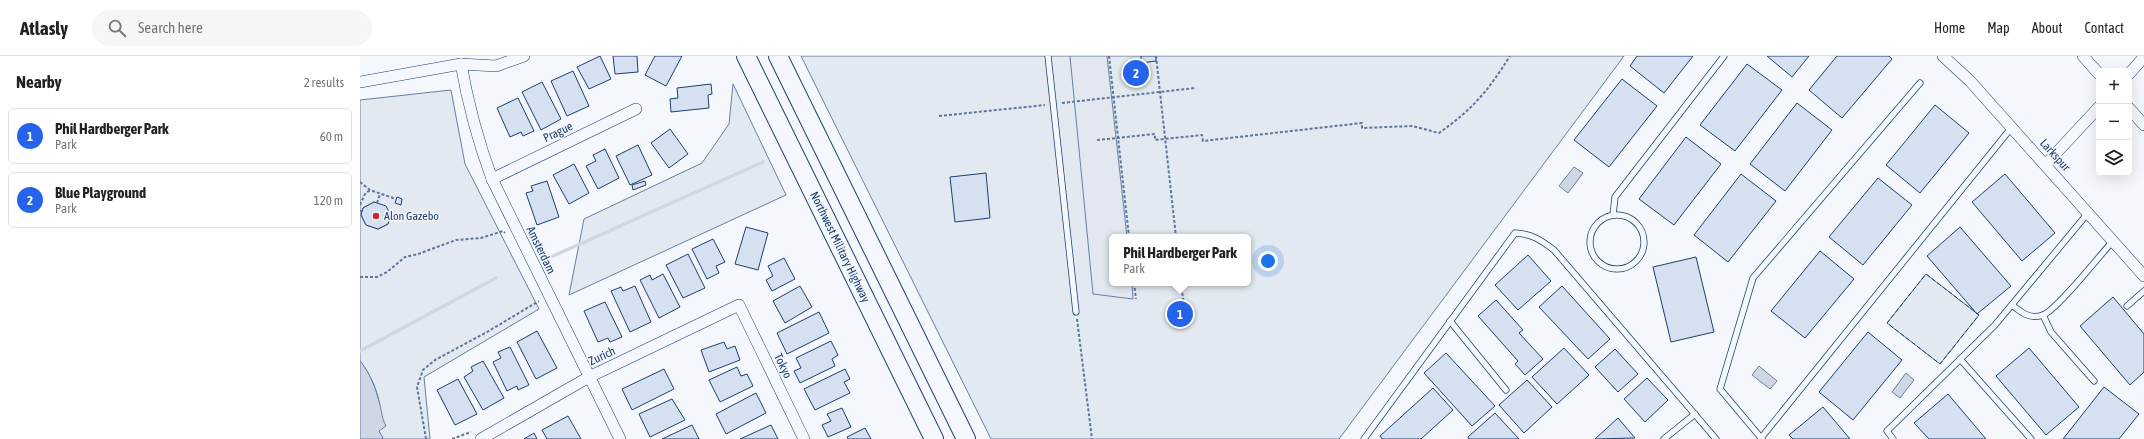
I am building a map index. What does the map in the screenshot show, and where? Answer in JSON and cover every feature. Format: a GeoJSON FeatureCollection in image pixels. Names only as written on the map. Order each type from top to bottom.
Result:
{"type":"FeatureCollection","features":[{"type":"Feature","properties":{"kind":"main road","name":"Northwest Military Highway"},"geometry":{"type":"LineString","coordinates":[[746,56],[934,439]]}},
{"type":"Feature","properties":{"kind":"main road"},"geometry":{"type":"LineString","coordinates":[[778,56],[966,439]]}},
{"type":"Feature","properties":{"kind":"street"},"geometry":{"type":"LineString","coordinates":[[461,64],[472,56]]}},
{"type":"Feature","properties":{"kind":"street"},"geometry":{"type":"LineString","coordinates":[[360,82],[461,64],[496,66],[524,56]]}},
{"type":"Feature","properties":{"kind":"street","name":"Larkspur"},"geometry":{"type":"LineString","coordinates":[[1943,56],[1970,80],[2144,276]]}},
{"type":"Feature","properties":{"kind":"street"},"geometry":{"type":"LineString","coordinates":[[2083,56],[2096,71]]}},
{"type":"Feature","properties":{"kind":"street"},"geometry":{"type":"LineString","coordinates":[[2132,71],[2144,58]]}},
{"type":"Feature","properties":{"kind":"street","name":"Amsterdam"},"geometry":{"type":"LineString","coordinates":[[461,64],[468,102],[477,137],[492,179],[588,377],[620,439]]}},
{"type":"Feature","properties":{"kind":"street","name":"Prague"},"geometry":{"type":"LineString","coordinates":[[492,179],[636,109]]}},
{"type":"Feature","properties":{"kind":"street"},"geometry":{"type":"LineString","coordinates":[[2046,164],[2096,110]]}},
{"type":"Feature","properties":{"kind":"street"},"geometry":{"type":"LineString","coordinates":[[2132,111],[2144,125]]}},
{"type":"Feature","properties":{"kind":"street","name":"Zurich"},"geometry":{"type":"LineString","coordinates":[[476,435],[588,377],[739,305]]}},
{"type":"Feature","properties":{"kind":"street","name":"Tokyo"},"geometry":{"type":"LineString","coordinates":[[739,305],[804,439]]}},
{"type":"Feature","properties":{"kind":"lane"},"geometry":{"type":"LineString","coordinates":[[1048,56],[1076,312]]}},
{"type":"Feature","properties":{"kind":"lane"},"geometry":{"type":"LineString","coordinates":[[1613,215],[1615,197],[1724,56]]}},
{"type":"Feature","properties":{"kind":"lane"},"geometry":{"type":"LineString","coordinates":[[1920,83],[1753,278],[1720,389],[1761,438],[2012,127]]}},
{"type":"Feature","properties":{"kind":"lane"},"geometry":{"type":"LineString","coordinates":[[1893,439],[1887,431],[1995,325],[2089,213]]}},
{"type":"Feature","properties":{"kind":"lane"},"geometry":{"type":"LineString","coordinates":[[1613,215],[1624,216],[1633,220],[1640,228],[1644,238],[1643,249],[1638,259],[1630,266],[1620,269],[1610,268],[1600,264],[1593,256],[1589,246],[1590,235],[1595,225],[1603,218],[1613,215]]}},
{"type":"Feature","properties":{"kind":"lane"},"geometry":{"type":"LineString","coordinates":[[1364,439],[1515,233],[1528,234],[1541,239],[1554,250],[1716,439]]}},
{"type":"Feature","properties":{"kind":"lane"},"geometry":{"type":"LineString","coordinates":[[2012,305],[2027,316],[2043,316],[2063,298],[2113,241]]}},
{"type":"Feature","properties":{"kind":"lane"},"geometry":{"type":"LineString","coordinates":[[2127,306],[2144,292]]}},
{"type":"Feature","properties":{"kind":"lane"},"geometry":{"type":"LineString","coordinates":[[2043,316],[2051,332],[2094,382]]}},
{"type":"Feature","properties":{"kind":"lane"},"geometry":{"type":"LineString","coordinates":[[1450,321],[1506,390]]}},
{"type":"Feature","properties":{"kind":"lane"},"geometry":{"type":"LineString","coordinates":[[1960,359],[2031,439]]}},
{"type":"Feature","properties":{"kind":"lane"},"geometry":{"type":"LineString","coordinates":[[1664,439],[1695,414]]}},
{"type":"Feature","properties":{"kind":"path"},"geometry":{"type":"LineString","coordinates":[[1109,56],[1129,234]]}},
{"type":"Feature","properties":{"kind":"path"},"geometry":{"type":"LineString","coordinates":[[1156,56],[1176,234]]}},
{"type":"Feature","properties":{"kind":"path"},"geometry":{"type":"LineString","coordinates":[[1097,140],[1155,134],[1155,140],[1202,136],[1203,141],[1362,122],[1362,128],[1412,126],[1439,133],[1464,115],[1489,89],[1510,56]]}},
{"type":"Feature","properties":{"kind":"path"},"geometry":{"type":"LineString","coordinates":[[939,116],[1195,88]]}},
{"type":"Feature","properties":{"kind":"path"},"geometry":{"type":"LineString","coordinates":[[360,182],[370,190],[396,199]]}},
{"type":"Feature","properties":{"kind":"path"},"geometry":{"type":"LineString","coordinates":[[360,205],[365,194],[370,190]]}},
{"type":"Feature","properties":{"kind":"path"},"geometry":{"type":"LineString","coordinates":[[377,204],[380,194]]}},
{"type":"Feature","properties":{"kind":"path"},"geometry":{"type":"LineString","coordinates":[[360,277],[376,277],[387,272],[405,257],[418,254],[456,240],[481,238],[503,231],[506,234]]}},
{"type":"Feature","properties":{"kind":"path"},"geometry":{"type":"LineString","coordinates":[[1134,286],[1136,299]]}},
{"type":"Feature","properties":{"kind":"path"},"geometry":{"type":"LineString","coordinates":[[1181,286],[1184,306]]}},
{"type":"Feature","properties":{"kind":"path"},"geometry":{"type":"LineString","coordinates":[[536,296],[539,301],[543,303]]}},
{"type":"Feature","properties":{"kind":"path"},"geometry":{"type":"LineString","coordinates":[[426,439],[417,387],[423,370],[435,360],[487,332],[539,301]]}},
{"type":"Feature","properties":{"kind":"path"},"geometry":{"type":"LineString","coordinates":[[1076,312],[1092,439]]}},
{"type":"Feature","properties":{"kind":"path"},"geometry":{"type":"LineString","coordinates":[[452,439],[476,435]]}},
{"type":"Feature","properties":{"kind":"shaded area"},"geometry":{"type":"Polygon","coordinates":[[[801,56],[1624,56],[1339,439],[991,439],[801,56]]]}},
{"type":"Feature","properties":{"kind":"shaded area"},"geometry":{"type":"Polygon","coordinates":[[[1070,56],[1107,56],[1127,234],[1109,234],[1109,286],[1132,286],[1133,299],[1093,294],[1070,56]]]}},
{"type":"Feature","properties":{"kind":"shaded area"},"geometry":{"type":"Polygon","coordinates":[[[733,84],[786,195],[569,295],[584,219],[702,163],[729,124],[733,84]]]}},
{"type":"Feature","properties":{"kind":"shaded area"},"geometry":{"type":"Polygon","coordinates":[[[451,90],[465,164],[539,309],[424,377],[430,439],[381,439],[383,438],[378,431],[380,413],[377,394],[370,377],[360,361],[360,100],[451,90]],[[374,202],[363,208],[361,215],[366,225],[378,229],[388,224],[391,216],[374,202]]]}},
{"type":"Feature","properties":{"kind":"shaded area"},"geometry":{"type":"Polygon","coordinates":[[[1574,167],[1583,173],[1568,193],[1559,186],[1574,167]]]}},
{"type":"Feature","properties":{"kind":"shaded area"},"geometry":{"type":"Polygon","coordinates":[[[1926,274],[1979,315],[1940,364],[1887,323],[1926,274]]]}},
{"type":"Feature","properties":{"kind":"shaded area"},"geometry":{"type":"Polygon","coordinates":[[[360,361],[375,387],[386,426],[379,431],[383,438],[381,439],[360,439],[360,361]]]}},
{"type":"Feature","properties":{"kind":"shaded area"},"geometry":{"type":"Polygon","coordinates":[[[1759,366],[1777,381],[1770,389],[1752,375],[1759,366]]]}},
{"type":"Feature","properties":{"kind":"shaded area"},"geometry":{"type":"Polygon","coordinates":[[[1906,373],[1914,380],[1900,398],[1892,392],[1906,373]]]}},
{"type":"Feature","properties":{"kind":"building"},"geometry":{"type":"Polygon","coordinates":[[[600,56],[611,79],[589,89],[577,67],[600,56]]]}},
{"type":"Feature","properties":{"kind":"building"},"geometry":{"type":"Polygon","coordinates":[[[613,56],[637,56],[638,72],[615,74],[613,56]]]}},
{"type":"Feature","properties":{"kind":"building"},"geometry":{"type":"Polygon","coordinates":[[[655,56],[682,56],[666,86],[645,75],[655,56]]]}},
{"type":"Feature","properties":{"kind":"building"},"geometry":{"type":"Polygon","coordinates":[[[1141,56],[1156,56],[1156,61],[1141,63],[1141,56]]]}},
{"type":"Feature","properties":{"kind":"building"},"geometry":{"type":"Polygon","coordinates":[[[1637,56],[1693,56],[1664,93],[1630,66],[1637,56]]]}},
{"type":"Feature","properties":{"kind":"building"},"geometry":{"type":"Polygon","coordinates":[[[1767,56],[1809,56],[1792,77],[1767,56]]]}},
{"type":"Feature","properties":{"kind":"building"},"geometry":{"type":"Polygon","coordinates":[[[1837,56],[1889,56],[1892,59],[1842,118],[1809,90],[1837,56]]]}},
{"type":"Feature","properties":{"kind":"building"},"geometry":{"type":"Polygon","coordinates":[[[1747,64],[1782,90],[1735,151],[1700,125],[1747,64]]]}},
{"type":"Feature","properties":{"kind":"building"},"geometry":{"type":"Polygon","coordinates":[[[573,71],[589,106],[567,116],[551,81],[573,71]]]}},
{"type":"Feature","properties":{"kind":"building"},"geometry":{"type":"Polygon","coordinates":[[[1622,79],[1657,106],[1609,167],[1574,140],[1622,79]]]}},
{"type":"Feature","properties":{"kind":"building"},"geometry":{"type":"Polygon","coordinates":[[[542,82],[561,119],[541,130],[522,92],[542,82]]]}},
{"type":"Feature","properties":{"kind":"building"},"geometry":{"type":"Polygon","coordinates":[[[711,84],[712,94],[708,95],[709,108],[671,112],[670,99],[678,98],[677,88],[711,84]]]}},
{"type":"Feature","properties":{"kind":"building"},"geometry":{"type":"Polygon","coordinates":[[[518,98],[534,131],[523,136],[521,132],[510,137],[497,108],[518,98]]]}},
{"type":"Feature","properties":{"kind":"building"},"geometry":{"type":"Polygon","coordinates":[[[1797,103],[1832,130],[1785,191],[1750,164],[1797,103]]]}},
{"type":"Feature","properties":{"kind":"building"},"geometry":{"type":"Polygon","coordinates":[[[1935,105],[1969,133],[1920,193],[1886,165],[1935,105]]]}},
{"type":"Feature","properties":{"kind":"building"},"geometry":{"type":"Polygon","coordinates":[[[670,129],[688,154],[669,168],[651,143],[670,129]]]}},
{"type":"Feature","properties":{"kind":"building"},"geometry":{"type":"Polygon","coordinates":[[[1686,137],[1721,164],[1674,225],[1639,199],[1686,137]]]}},
{"type":"Feature","properties":{"kind":"building"},"geometry":{"type":"Polygon","coordinates":[[[638,145],[652,175],[630,185],[616,156],[638,145]]]}},
{"type":"Feature","properties":{"kind":"building"},"geometry":{"type":"Polygon","coordinates":[[[605,149],[619,178],[598,189],[586,166],[596,161],[593,155],[605,149]]]}},
{"type":"Feature","properties":{"kind":"building"},"geometry":{"type":"Polygon","coordinates":[[[574,164],[589,193],[569,204],[553,175],[574,164]]]}},
{"type":"Feature","properties":{"kind":"building"},"geometry":{"type":"Polygon","coordinates":[[[986,173],[990,218],[955,222],[950,177],[986,173]]]}},
{"type":"Feature","properties":{"kind":"building"},"geometry":{"type":"Polygon","coordinates":[[[1741,174],[1776,201],[1728,262],[1694,235],[1741,174]]]}},
{"type":"Feature","properties":{"kind":"building"},"geometry":{"type":"Polygon","coordinates":[[[2005,174],[2055,233],[2022,261],[1972,202],[2005,174]]]}},
{"type":"Feature","properties":{"kind":"building"},"geometry":{"type":"Polygon","coordinates":[[[1878,178],[1912,205],[1863,265],[1829,237],[1878,178]]]}},
{"type":"Feature","properties":{"kind":"building"},"geometry":{"type":"Polygon","coordinates":[[[547,181],[559,217],[537,225],[526,193],[533,191],[531,186],[547,181]]]}},
{"type":"Feature","properties":{"kind":"building"},"geometry":{"type":"Polygon","coordinates":[[[645,181],[646,185],[633,190],[632,185],[645,181]]]}},
{"type":"Feature","properties":{"kind":"building"},"geometry":{"type":"Polygon","coordinates":[[[397,197],[402,199],[401,205],[395,203],[397,197]]]}},
{"type":"Feature","properties":{"kind":"building","name":"Alon Gazebo"},"geometry":{"type":"Polygon","coordinates":[[[374,202],[386,206],[391,216],[388,224],[378,229],[366,225],[361,215],[363,208],[374,202]]]}},
{"type":"Feature","properties":{"kind":"building"},"geometry":{"type":"Polygon","coordinates":[[[746,227],[768,233],[758,270],[735,264],[746,227]]]}},
{"type":"Feature","properties":{"kind":"building"},"geometry":{"type":"Polygon","coordinates":[[[1960,227],[2011,286],[1977,314],[1927,256],[1960,227]]]}},
{"type":"Feature","properties":{"kind":"building"},"geometry":{"type":"Polygon","coordinates":[[[713,239],[725,262],[716,266],[719,273],[707,279],[692,249],[713,239]]]}},
{"type":"Feature","properties":{"kind":"building"},"geometry":{"type":"Polygon","coordinates":[[[1820,251],[1854,279],[1805,338],[1771,311],[1820,251]]]}},
{"type":"Feature","properties":{"kind":"building"},"geometry":{"type":"Polygon","coordinates":[[[688,254],[705,288],[683,298],[666,265],[688,254]]]}},
{"type":"Feature","properties":{"kind":"building"},"geometry":{"type":"Polygon","coordinates":[[[1528,255],[1551,281],[1518,310],[1495,285],[1528,255]]]}},
{"type":"Feature","properties":{"kind":"building"},"geometry":{"type":"Polygon","coordinates":[[[1696,257],[1714,332],[1671,342],[1653,267],[1696,257]]]}},
{"type":"Feature","properties":{"kind":"building"},"geometry":{"type":"Polygon","coordinates":[[[784,258],[795,279],[772,291],[766,280],[773,276],[768,266],[784,258]]]}},
{"type":"Feature","properties":{"kind":"building"},"geometry":{"type":"Polygon","coordinates":[[[663,274],[680,307],[659,318],[640,280],[650,275],[652,280],[663,274]]]}},
{"type":"Feature","properties":{"kind":"building"},"geometry":{"type":"Polygon","coordinates":[[[635,286],[651,322],[630,332],[611,291],[621,287],[623,291],[635,286]]]}},
{"type":"Feature","properties":{"kind":"building"},"geometry":{"type":"Polygon","coordinates":[[[800,286],[812,307],[785,323],[773,301],[800,286]]]}},
{"type":"Feature","properties":{"kind":"building"},"geometry":{"type":"Polygon","coordinates":[[[1562,286],[1610,339],[1588,359],[1539,307],[1562,286]]]}},
{"type":"Feature","properties":{"kind":"building"},"geometry":{"type":"Polygon","coordinates":[[[2113,297],[2144,334],[2144,372],[2130,385],[2080,326],[2113,297]]]}},
{"type":"Feature","properties":{"kind":"building"},"geometry":{"type":"Polygon","coordinates":[[[1496,300],[1523,330],[1519,333],[1543,359],[1525,375],[1515,364],[1518,361],[1478,316],[1496,300]]]}},
{"type":"Feature","properties":{"kind":"building"},"geometry":{"type":"Polygon","coordinates":[[[605,302],[622,337],[610,342],[608,338],[598,342],[584,311],[605,302]]]}},
{"type":"Feature","properties":{"kind":"building"},"geometry":{"type":"Polygon","coordinates":[[[819,312],[829,333],[787,354],[777,333],[819,312]]]}},
{"type":"Feature","properties":{"kind":"building"},"geometry":{"type":"Polygon","coordinates":[[[537,331],[557,368],[536,379],[517,342],[537,331]]]}},
{"type":"Feature","properties":{"kind":"building"},"geometry":{"type":"Polygon","coordinates":[[[1868,332],[1902,360],[1853,420],[1819,392],[1868,332]]]}},
{"type":"Feature","properties":{"kind":"building"},"geometry":{"type":"Polygon","coordinates":[[[831,341],[838,355],[832,359],[835,366],[800,383],[794,371],[801,368],[796,358],[831,341]]]}},
{"type":"Feature","properties":{"kind":"building"},"geometry":{"type":"Polygon","coordinates":[[[724,342],[727,349],[735,346],[740,360],[709,372],[701,350],[724,342]]]}},
{"type":"Feature","properties":{"kind":"building"},"geometry":{"type":"Polygon","coordinates":[[[510,347],[529,385],[518,390],[517,386],[507,391],[493,362],[501,358],[498,352],[510,347]]]}},
{"type":"Feature","properties":{"kind":"building"},"geometry":{"type":"Polygon","coordinates":[[[1564,348],[1589,375],[1557,404],[1532,377],[1564,348]]]}},
{"type":"Feature","properties":{"kind":"building"},"geometry":{"type":"Polygon","coordinates":[[[2029,348],[2079,407],[2046,435],[1996,376],[2029,348]]]}},
{"type":"Feature","properties":{"kind":"building"},"geometry":{"type":"Polygon","coordinates":[[[1615,349],[1638,374],[1618,392],[1595,367],[1615,349]]]}},
{"type":"Feature","properties":{"kind":"building"},"geometry":{"type":"Polygon","coordinates":[[[1446,353],[1495,406],[1472,426],[1424,373],[1446,353]]]}},
{"type":"Feature","properties":{"kind":"building"},"geometry":{"type":"Polygon","coordinates":[[[483,361],[504,398],[483,410],[464,377],[473,371],[471,367],[483,361]]]}},
{"type":"Feature","properties":{"kind":"building"},"geometry":{"type":"Polygon","coordinates":[[[737,367],[741,376],[747,374],[753,386],[720,402],[709,380],[737,367]]]}},
{"type":"Feature","properties":{"kind":"building"},"geometry":{"type":"Polygon","coordinates":[[[664,369],[674,389],[632,410],[622,389],[664,369]]]}},
{"type":"Feature","properties":{"kind":"building"},"geometry":{"type":"Polygon","coordinates":[[[845,369],[850,379],[844,382],[850,393],[815,410],[804,389],[845,369]]]}},
{"type":"Feature","properties":{"kind":"building"},"geometry":{"type":"Polygon","coordinates":[[[1647,378],[1668,400],[1645,422],[1624,399],[1647,378]]]}},
{"type":"Feature","properties":{"kind":"building"},"geometry":{"type":"Polygon","coordinates":[[[458,379],[477,414],[455,425],[437,390],[458,379]]]}},
{"type":"Feature","properties":{"kind":"building"},"geometry":{"type":"Polygon","coordinates":[[[1527,380],[1552,407],[1524,433],[1499,405],[1527,380]]]}},
{"type":"Feature","properties":{"kind":"building"},"geometry":{"type":"Polygon","coordinates":[[[2104,387],[2139,414],[2119,439],[2063,439],[2104,387]]]}},
{"type":"Feature","properties":{"kind":"building"},"geometry":{"type":"Polygon","coordinates":[[[1433,388],[1453,410],[1421,439],[1382,439],[1380,436],[1433,388]]]}},
{"type":"Feature","properties":{"kind":"building"},"geometry":{"type":"Polygon","coordinates":[[[756,393],[766,413],[726,434],[716,414],[756,393]]]}},
{"type":"Feature","properties":{"kind":"building"},"geometry":{"type":"Polygon","coordinates":[[[1948,394],[1986,439],[1929,439],[1914,423],[1948,394]]]}},
{"type":"Feature","properties":{"kind":"building"},"geometry":{"type":"Polygon","coordinates":[[[672,399],[685,420],[650,437],[639,414],[672,399]]]}},
{"type":"Feature","properties":{"kind":"building"},"geometry":{"type":"Polygon","coordinates":[[[1823,407],[1850,439],[1793,439],[1789,435],[1823,407]]]}},
{"type":"Feature","properties":{"kind":"building"},"geometry":{"type":"Polygon","coordinates":[[[842,408],[851,427],[828,437],[822,425],[831,421],[827,414],[842,408]]]}},
{"type":"Feature","properties":{"kind":"building"},"geometry":{"type":"Polygon","coordinates":[[[1495,413],[1519,439],[1469,439],[1468,437],[1495,413]]]}},
{"type":"Feature","properties":{"kind":"building"},"geometry":{"type":"Polygon","coordinates":[[[568,416],[581,439],[547,439],[542,430],[568,416]]]}},
{"type":"Feature","properties":{"kind":"building"},"geometry":{"type":"Polygon","coordinates":[[[1618,418],[1635,438],[1595,439],[1618,418]]]}},
{"type":"Feature","properties":{"kind":"building"},"geometry":{"type":"Polygon","coordinates":[[[692,425],[699,439],[662,439],[692,425]]]}},
{"type":"Feature","properties":{"kind":"building"},"geometry":{"type":"Polygon","coordinates":[[[771,425],[778,439],[740,439],[771,425]]]}},
{"type":"Feature","properties":{"kind":"building"},"geometry":{"type":"Polygon","coordinates":[[[865,428],[871,439],[848,439],[847,437],[865,428]]]}},
{"type":"Feature","properties":{"kind":"building"},"geometry":{"type":"Polygon","coordinates":[[[534,433],[537,439],[524,439],[534,433]]]}},
{"type":"Feature","properties":{"kind":"waterway"},"geometry":{"type":"LineString","coordinates":[[553,256],[763,162]]}},
{"type":"Feature","properties":{"kind":"waterway"},"geometry":{"type":"LineString","coordinates":[[360,351],[496,278]]}},
{"type":"Feature","properties":{"kind":"fence"},"geometry":{"type":"LineString","coordinates":[[1926,274],[1979,315],[1940,364],[1887,323],[1926,274]]}},
{"type":"Feature","properties":{"kind":"place","name":"Blue Playground"},"geometry":{"type":"Point","coordinates":[1136,73]}},
{"type":"Feature","properties":{"kind":"place","name":"Alon Gazebo"},"geometry":{"type":"Point","coordinates":[376,216]}},
{"type":"Feature","properties":{"kind":"place","name":"Phil Hardberger Park"},"geometry":{"type":"Point","coordinates":[1180,314]}}]}
